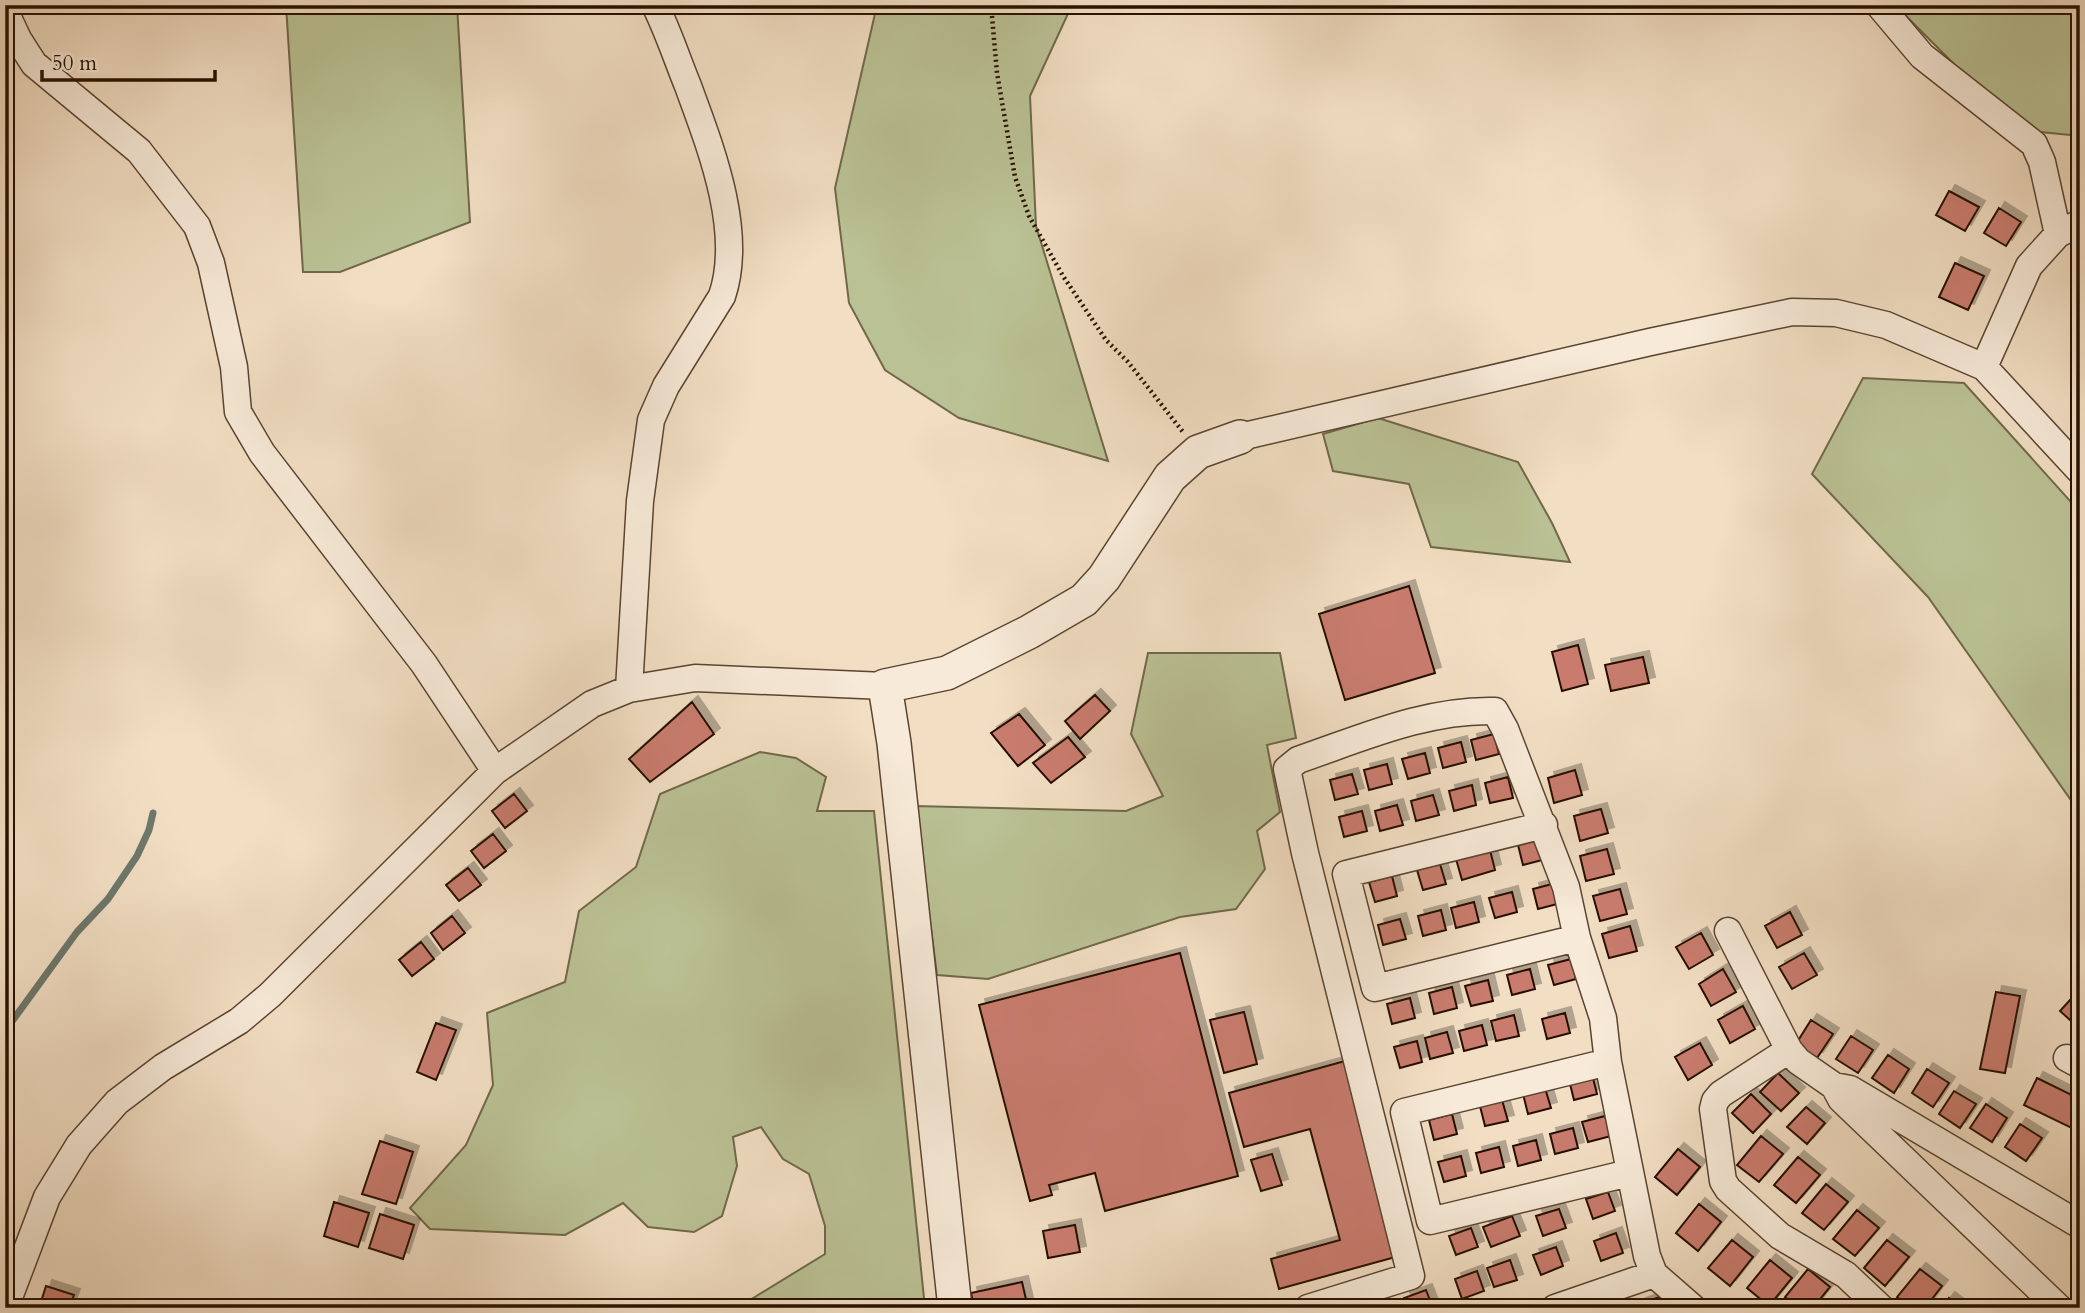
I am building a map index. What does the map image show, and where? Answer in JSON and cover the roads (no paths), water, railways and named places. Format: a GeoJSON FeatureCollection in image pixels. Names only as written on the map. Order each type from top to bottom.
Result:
{"type":"FeatureCollection","features":[{"type":"Feature","properties":{"kind":"street"},"geometry":{"type":"LineString","coordinates":[[629,689],[640,501],[651,420],[666,386],[722,296],[727,279],[727,224],[713,154],[655,5]]}},
{"type":"Feature","properties":{"kind":"street"},"geometry":{"type":"LineString","coordinates":[[1879,5],[1922,56],[2034,144],[2069,228],[2029,266],[1984,368]]}},
{"type":"Feature","properties":{"kind":"street"},"geometry":{"type":"LineString","coordinates":[[5,10],[18,39],[34,64],[139,151],[197,226],[211,263],[234,367],[238,412],[261,453],[424,664],[495,771]]}},
{"type":"Feature","properties":{"kind":"street"},"geometry":{"type":"LineString","coordinates":[[5,1308],[47,1197],[79,1145],[117,1102],[163,1067],[239,1021],[270,995],[495,771],[592,704],[629,689],[695,678],[885,686],[947,673],[1029,632],[1084,600],[1104,578],[1170,477],[1198,452],[1240,437],[1650,342],[1792,312],[1836,313],[1886,325],[1984,368],[2080,471]]}},
{"type":"Feature","properties":{"kind":"street"},"geometry":{"type":"LineString","coordinates":[[885,686],[894,743],[955,1308]]}},
{"type":"Feature","properties":{"kind":"street"},"geometry":{"type":"LineString","coordinates":[[1308,1308],[1411,1276],[1305,853],[1287,769],[1298,760],[1413,721],[1465,710],[1495,711],[1544,825],[1566,887],[1577,938],[1603,1018],[1608,1062],[1647,1256],[1654,1274],[1693,1308]]}},
{"type":"Feature","properties":{"kind":"street"},"geometry":{"type":"LineString","coordinates":[[1544,825],[1346,874],[1375,988],[1577,938]]}},
{"type":"Feature","properties":{"kind":"street"},"geometry":{"type":"LineString","coordinates":[[1728,931],[1788,1050],[1798,1061],[1834,1086],[1850,1089],[2080,1225]]}},
{"type":"Feature","properties":{"kind":"street"},"geometry":{"type":"LineString","coordinates":[[1788,1050],[1721,1094],[1715,1101],[1713,1109],[1723,1181],[1728,1189],[1772,1229],[1846,1275],[1881,1308]]}},
{"type":"Feature","properties":{"kind":"street"},"geometry":{"type":"LineString","coordinates":[[1608,1062],[1404,1112],[1430,1221],[1629,1173]]}},
{"type":"Feature","properties":{"kind":"street"},"geometry":{"type":"LineString","coordinates":[[1834,1086],[1841,1099],[2059,1308]]}},
{"type":"Feature","properties":{"kind":"street"},"geometry":{"type":"LineString","coordinates":[[1555,1308],[1654,1274]]}},
{"type":"Feature","properties":{"kind":"street"},"geometry":{"type":"LineString","coordinates":[[2075,1308],[2080,1302]]}},
{"type":"Feature","properties":{"kind":"waterway"},"geometry":{"type":"LineString","coordinates":[[5,1031],[77,932],[108,899],[137,856],[149,830],[153,813]]}}]}
